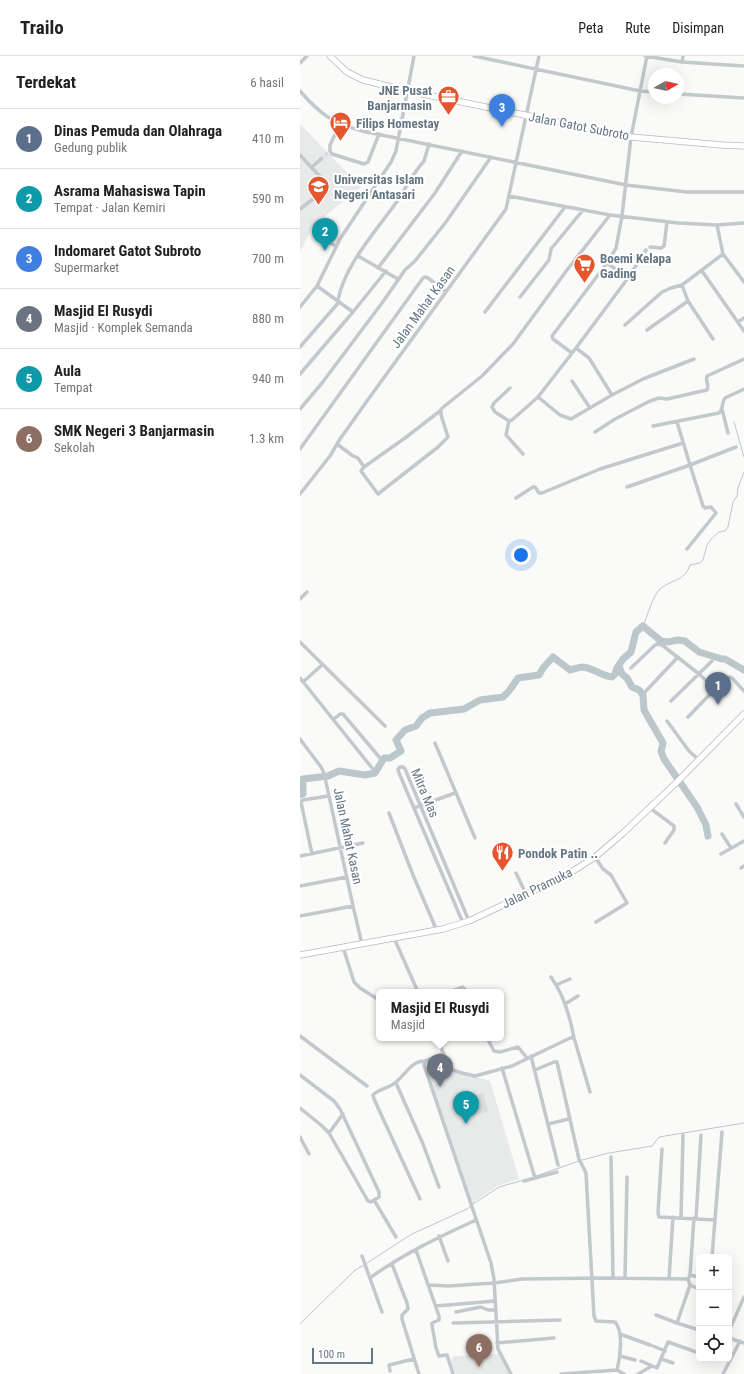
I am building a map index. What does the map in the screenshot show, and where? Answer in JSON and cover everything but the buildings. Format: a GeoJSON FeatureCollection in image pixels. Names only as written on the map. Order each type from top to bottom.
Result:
{"type":"FeatureCollection","features":[{"type":"Feature","properties":{"kind":"main road","name":"Jalan Gatot Subroto"},"geometry":{"type":"LineString","coordinates":[[330,56],[347,72],[363,80],[408,91],[631,137],[715,145],[744,146]]}},
{"type":"Feature","properties":{"kind":"main road","name":"Jalan Pramuka"},"geometry":{"type":"LineString","coordinates":[[300,955],[437,931],[466,922],[565,876],[595,857],[622,834],[675,784],[744,714]]}},
{"type":"Feature","properties":{"kind":"street"},"geometry":{"type":"LineString","coordinates":[[300,63],[307,56]]}},
{"type":"Feature","properties":{"kind":"street"},"geometry":{"type":"LineString","coordinates":[[300,307],[317,286],[336,246],[352,219],[392,162],[408,91],[414,56]]}},
{"type":"Feature","properties":{"kind":"street"},"geometry":{"type":"LineString","coordinates":[[474,56],[648,92]]}},
{"type":"Feature","properties":{"kind":"street","name":"Jalan Mahat Kasan"},"geometry":{"type":"LineString","coordinates":[[300,494],[330,456],[337,444],[506,209],[539,56]]}},
{"type":"Feature","properties":{"kind":"street"},"geometry":{"type":"LineString","coordinates":[[572,354],[553,339],[552,336],[607,263],[616,248],[622,216],[631,137],[646,56],[682,62],[744,66]]}},
{"type":"Feature","properties":{"kind":"street"},"geometry":{"type":"LineString","coordinates":[[682,62],[683,56]]}},
{"type":"Feature","properties":{"kind":"street"},"geometry":{"type":"LineString","coordinates":[[300,91],[316,109],[340,124],[379,134],[626,185],[687,192],[744,192]]}},
{"type":"Feature","properties":{"kind":"street"},"geometry":{"type":"LineString","coordinates":[[684,94],[744,98]]}},
{"type":"Feature","properties":{"kind":"street"},"geometry":{"type":"LineString","coordinates":[[340,124],[330,145],[329,152],[366,164],[379,134]]}},
{"type":"Feature","properties":{"kind":"street"},"geometry":{"type":"LineString","coordinates":[[300,347],[339,301],[340,291],[358,256],[424,161],[429,144]]}},
{"type":"Feature","properties":{"kind":"street"},"geometry":{"type":"LineString","coordinates":[[378,268],[435,193],[462,151]]}},
{"type":"Feature","properties":{"kind":"street"},"geometry":{"type":"LineString","coordinates":[[300,155],[325,182],[326,187],[300,209]]}},
{"type":"Feature","properties":{"kind":"street"},"geometry":{"type":"LineString","coordinates":[[300,409],[322,383],[399,281],[398,279],[446,222],[491,157]]}},
{"type":"Feature","properties":{"kind":"street"},"geometry":{"type":"LineString","coordinates":[[312,167],[321,159]]}},
{"type":"Feature","properties":{"kind":"street"},"geometry":{"type":"LineString","coordinates":[[509,196],[610,215],[666,222],[717,225],[744,223]]}},
{"type":"Feature","properties":{"kind":"street"},"geometry":{"type":"LineString","coordinates":[[485,312],[565,207]]}},
{"type":"Feature","properties":{"kind":"street"},"geometry":{"type":"LineString","coordinates":[[520,297],[549,260],[551,249],[584,210]]}},
{"type":"Feature","properties":{"kind":"street"},"geometry":{"type":"LineString","coordinates":[[440,413],[448,438],[379,493],[376,493],[361,471],[364,467],[440,413],[444,406],[482,376],[513,344],[567,270],[610,215]]}},
{"type":"Feature","properties":{"kind":"street"},"geometry":{"type":"LineString","coordinates":[[650,247],[661,248],[664,246],[666,222]]}},
{"type":"Feature","properties":{"kind":"street"},"geometry":{"type":"LineString","coordinates":[[717,225],[723,254],[744,282]]}},
{"type":"Feature","properties":{"kind":"street"},"geometry":{"type":"LineString","coordinates":[[316,236],[336,246]]}},
{"type":"Feature","properties":{"kind":"street"},"geometry":{"type":"LineString","coordinates":[[523,454],[506,435],[509,421],[538,397],[628,278],[646,250]]}},
{"type":"Feature","properties":{"kind":"street"},"geometry":{"type":"LineString","coordinates":[[625,325],[662,292],[682,285],[723,254]]}},
{"type":"Feature","properties":{"kind":"street"},"geometry":{"type":"LineString","coordinates":[[358,256],[398,279]]}},
{"type":"Feature","properties":{"kind":"street"},"geometry":{"type":"LineString","coordinates":[[607,263],[628,278]]}},
{"type":"Feature","properties":{"kind":"street"},"geometry":{"type":"LineString","coordinates":[[300,374],[386,271]]}},
{"type":"Feature","properties":{"kind":"street"},"geometry":{"type":"LineString","coordinates":[[702,271],[744,331]]}},
{"type":"Feature","properties":{"kind":"street"},"geometry":{"type":"LineString","coordinates":[[300,449],[423,278],[428,278],[446,292]]}},
{"type":"Feature","properties":{"kind":"street"},"geometry":{"type":"LineString","coordinates":[[682,285],[688,301],[714,340]]}},
{"type":"Feature","properties":{"kind":"street"},"geometry":{"type":"LineString","coordinates":[[317,286],[353,312]]}},
{"type":"Feature","properties":{"kind":"street"},"geometry":{"type":"LineString","coordinates":[[647,330],[688,301]]}},
{"type":"Feature","properties":{"kind":"street"},"geometry":{"type":"LineString","coordinates":[[738,322],[744,318]]}},
{"type":"Feature","properties":{"kind":"street"},"geometry":{"type":"LineString","coordinates":[[576,348],[589,358],[612,395]]}},
{"type":"Feature","properties":{"kind":"street"},"geometry":{"type":"LineString","coordinates":[[538,397],[560,415],[567,419],[574,418],[612,395],[643,379],[694,359]]}},
{"type":"Feature","properties":{"kind":"street"},"geometry":{"type":"LineString","coordinates":[[595,432],[615,419],[650,401],[659,398],[667,399],[706,390],[708,387],[707,376],[744,359]]}},
{"type":"Feature","properties":{"kind":"street"},"geometry":{"type":"LineString","coordinates":[[572,381],[590,408]]}},
{"type":"Feature","properties":{"kind":"street"},"geometry":{"type":"LineString","coordinates":[[509,421],[495,412],[492,407],[494,403],[510,388]]}},
{"type":"Feature","properties":{"kind":"street"},"geometry":{"type":"LineString","coordinates":[[728,433],[722,409],[723,401],[725,398],[744,389]]}},
{"type":"Feature","properties":{"kind":"street"},"geometry":{"type":"LineString","coordinates":[[653,426],[718,414],[722,409]]}},
{"type":"Feature","properties":{"kind":"street"},"geometry":{"type":"LineString","coordinates":[[677,422],[703,506],[705,508],[710,507],[716,512],[687,549]]}},
{"type":"Feature","properties":{"kind":"street"},"geometry":{"type":"LineString","coordinates":[[516,498],[535,486],[539,493],[542,493],[606,467],[683,443]]}},
{"type":"Feature","properties":{"kind":"street"},"geometry":{"type":"LineString","coordinates":[[337,444],[353,456],[357,457],[364,467]]}},
{"type":"Feature","properties":{"kind":"street"},"geometry":{"type":"LineString","coordinates":[[627,487],[736,447]]}},
{"type":"Feature","properties":{"kind":"street"},"geometry":{"type":"LineString","coordinates":[[300,599],[307,592]]}},
{"type":"Feature","properties":{"kind":"street"},"geometry":{"type":"LineString","coordinates":[[300,642],[385,726]]}},
{"type":"Feature","properties":{"kind":"street"},"geometry":{"type":"LineString","coordinates":[[631,668],[657,644],[662,645],[667,647],[715,689]]}},
{"type":"Feature","properties":{"kind":"street"},"geometry":{"type":"LineString","coordinates":[[645,692],[678,657]]}},
{"type":"Feature","properties":{"kind":"street"},"geometry":{"type":"LineString","coordinates":[[670,701],[712,661]]}},
{"type":"Feature","properties":{"kind":"street"},"geometry":{"type":"LineString","coordinates":[[303,682],[322,665]]}},
{"type":"Feature","properties":{"kind":"street"},"geometry":{"type":"LineString","coordinates":[[688,717],[728,678],[731,677],[744,691]]}},
{"type":"Feature","properties":{"kind":"street"},"geometry":{"type":"LineString","coordinates":[[300,678],[372,768]]}},
{"type":"Feature","properties":{"kind":"street"},"geometry":{"type":"LineString","coordinates":[[334,719],[340,714],[343,714],[380,758]]}},
{"type":"Feature","properties":{"kind":"street"},"geometry":{"type":"LineString","coordinates":[[667,721],[689,750],[699,760]]}},
{"type":"Feature","properties":{"kind":"street","name":"Jalan Mahat Kasan"},"geometry":{"type":"LineString","coordinates":[[300,739],[324,773],[362,944]]}},
{"type":"Feature","properties":{"kind":"street"},"geometry":{"type":"LineString","coordinates":[[435,743],[475,838]]}},
{"type":"Feature","properties":{"kind":"street","name":"Mitra Mas"},"geometry":{"type":"LineString","coordinates":[[400,767],[405,769],[421,806],[466,922],[434,855],[399,773],[398,769],[400,767]]}},
{"type":"Feature","properties":{"kind":"street"},"geometry":{"type":"LineString","coordinates":[[414,808],[455,793]]}},
{"type":"Feature","properties":{"kind":"street"},"geometry":{"type":"LineString","coordinates":[[312,854],[301,802],[303,800],[328,796]]}},
{"type":"Feature","properties":{"kind":"street"},"geometry":{"type":"LineString","coordinates":[[736,804],[744,817]]}},
{"type":"Feature","properties":{"kind":"street"},"geometry":{"type":"LineString","coordinates":[[650,808],[674,826],[674,830],[665,843]]}},
{"type":"Feature","properties":{"kind":"street"},"geometry":{"type":"LineString","coordinates":[[389,813],[437,931]]}},
{"type":"Feature","properties":{"kind":"street"},"geometry":{"type":"LineString","coordinates":[[722,834],[731,848]]}},
{"type":"Feature","properties":{"kind":"street"},"geometry":{"type":"LineString","coordinates":[[721,854],[744,841]]}},
{"type":"Feature","properties":{"kind":"street"},"geometry":{"type":"LineString","coordinates":[[300,856],[363,844]]}},
{"type":"Feature","properties":{"kind":"street"},"geometry":{"type":"LineString","coordinates":[[434,855],[440,853]]}},
{"type":"Feature","properties":{"kind":"street"},"geometry":{"type":"LineString","coordinates":[[595,857],[603,869],[611,875],[627,902],[596,922]]}},
{"type":"Feature","properties":{"kind":"street"},"geometry":{"type":"LineString","coordinates":[[516,874],[526,894]]}},
{"type":"Feature","properties":{"kind":"street"},"geometry":{"type":"LineString","coordinates":[[300,886],[347,877]]}},
{"type":"Feature","properties":{"kind":"street"},"geometry":{"type":"LineString","coordinates":[[300,916],[353,906]]}},
{"type":"Feature","properties":{"kind":"street"},"geometry":{"type":"LineString","coordinates":[[394,938],[417,989]]}},
{"type":"Feature","properties":{"kind":"street"},"geometry":{"type":"LineString","coordinates":[[343,947],[354,982],[360,988],[376,998]]}},
{"type":"Feature","properties":{"kind":"street"},"geometry":{"type":"LineString","coordinates":[[551,977],[565,1004],[590,1092]]}},
{"type":"Feature","properties":{"kind":"street"},"geometry":{"type":"LineString","coordinates":[[556,985],[570,979]]}},
{"type":"Feature","properties":{"kind":"street"},"geometry":{"type":"LineString","coordinates":[[565,1004],[578,996]]}},
{"type":"Feature","properties":{"kind":"street"},"geometry":{"type":"LineString","coordinates":[[300,1036],[367,1086]]}},
{"type":"Feature","properties":{"kind":"street"},"geometry":{"type":"LineString","coordinates":[[438,1041],[451,1070],[475,1076],[512,1066],[570,1038],[574,1038]]}},
{"type":"Feature","properties":{"kind":"street"},"geometry":{"type":"LineString","coordinates":[[489,1041],[494,1051],[500,1052],[518,1047],[527,1058]]}},
{"type":"Feature","properties":{"kind":"street"},"geometry":{"type":"LineString","coordinates":[[420,1199],[373,1096],[374,1093],[396,1083],[414,1064],[443,1054]]}},
{"type":"Feature","properties":{"kind":"street"},"geometry":{"type":"LineString","coordinates":[[531,1056],[558,1165]]}},
{"type":"Feature","properties":{"kind":"street"},"geometry":{"type":"LineString","coordinates":[[425,1061],[424,1065],[428,1080],[491,1263],[494,1283],[497,1343],[499,1352],[511,1374]]}},
{"type":"Feature","properties":{"kind":"street"},"geometry":{"type":"LineString","coordinates":[[535,1070],[557,1062],[569,1119],[580,1161],[586,1173],[594,1319],[615,1322],[618,1325],[620,1334],[620,1356],[617,1370]]}},
{"type":"Feature","properties":{"kind":"street"},"geometry":{"type":"LineString","coordinates":[[502,1068],[534,1176]]}},
{"type":"Feature","properties":{"kind":"street"},"geometry":{"type":"LineString","coordinates":[[300,1075],[334,1101],[343,1114],[379,1192],[379,1197],[371,1202],[368,1201],[329,1133],[300,1108]]}},
{"type":"Feature","properties":{"kind":"street"},"geometry":{"type":"LineString","coordinates":[[396,1083],[423,1144],[439,1187]]}},
{"type":"Feature","properties":{"kind":"street"},"geometry":{"type":"LineString","coordinates":[[329,1133],[343,1114]]}},
{"type":"Feature","properties":{"kind":"street"},"geometry":{"type":"LineString","coordinates":[[548,1124],[569,1119]]}},
{"type":"Feature","properties":{"kind":"street"},"geometry":{"type":"LineString","coordinates":[[712,1254],[722,1132]]}},
{"type":"Feature","properties":{"kind":"street"},"geometry":{"type":"LineString","coordinates":[[680,1218],[683,1136]]}},
{"type":"Feature","properties":{"kind":"street"},"geometry":{"type":"LineString","coordinates":[[677,1324],[690,1285],[688,1279],[690,1275],[702,1136]]}},
{"type":"Feature","properties":{"kind":"street"},"geometry":{"type":"LineString","coordinates":[[301,1140],[309,1154]]}},
{"type":"Feature","properties":{"kind":"street"},"geometry":{"type":"LineString","coordinates":[[662,1149],[659,1217],[715,1220]]}},
{"type":"Feature","properties":{"kind":"street"},"geometry":{"type":"LineString","coordinates":[[611,1157],[613,1278]]}},
{"type":"Feature","properties":{"kind":"street"},"geometry":{"type":"LineString","coordinates":[[524,1182],[534,1176],[557,1172]]}},
{"type":"Feature","properties":{"kind":"street"},"geometry":{"type":"LineString","coordinates":[[626,1278],[627,1177]]}},
{"type":"Feature","properties":{"kind":"street"},"geometry":{"type":"LineString","coordinates":[[374,1200],[396,1237]]}},
{"type":"Feature","properties":{"kind":"street"},"geometry":{"type":"LineString","coordinates":[[669,1279],[673,1217]]}},
{"type":"Feature","properties":{"kind":"street"},"geometry":{"type":"LineString","coordinates":[[370,1278],[439,1236],[476,1220]]}},
{"type":"Feature","properties":{"kind":"street"},"geometry":{"type":"LineString","coordinates":[[439,1236],[448,1261]]}},
{"type":"Feature","properties":{"kind":"street"},"geometry":{"type":"LineString","coordinates":[[416,1250],[440,1319],[432,1323],[436,1348],[439,1356],[447,1355],[453,1374]]}},
{"type":"Feature","properties":{"kind":"street"},"geometry":{"type":"LineString","coordinates":[[362,1256],[382,1312]]}},
{"type":"Feature","properties":{"kind":"street"},"geometry":{"type":"LineString","coordinates":[[392,1264],[407,1303],[408,1309],[402,1315],[402,1318],[419,1374]]}},
{"type":"Feature","properties":{"kind":"street"},"geometry":{"type":"LineString","coordinates":[[690,1275],[696,1276]]}},
{"type":"Feature","properties":{"kind":"street"},"geometry":{"type":"LineString","coordinates":[[429,1285],[448,1286],[522,1280],[592,1278],[688,1279]]}},
{"type":"Feature","properties":{"kind":"street"},"geometry":{"type":"LineString","coordinates":[[690,1285],[696,1288]]}},
{"type":"Feature","properties":{"kind":"street"},"geometry":{"type":"LineString","coordinates":[[731,1326],[744,1297]]}},
{"type":"Feature","properties":{"kind":"street"},"geometry":{"type":"LineString","coordinates":[[436,1306],[495,1301]]}},
{"type":"Feature","properties":{"kind":"street"},"geometry":{"type":"LineString","coordinates":[[456,1312],[481,1307],[488,1310],[496,1310]]}},
{"type":"Feature","properties":{"kind":"street"},"geometry":{"type":"LineString","coordinates":[[656,1315],[677,1324],[696,1329]]}},
{"type":"Feature","properties":{"kind":"street"},"geometry":{"type":"LineString","coordinates":[[453,1323],[560,1320]]}},
{"type":"Feature","properties":{"kind":"street"},"geometry":{"type":"LineString","coordinates":[[620,1334],[665,1351]]}},
{"type":"Feature","properties":{"kind":"street"},"geometry":{"type":"LineString","coordinates":[[497,1343],[554,1338]]}},
{"type":"Feature","properties":{"kind":"street"},"geometry":{"type":"LineString","coordinates":[[723,1374],[742,1342],[732,1339]]}},
{"type":"Feature","properties":{"kind":"street"},"geometry":{"type":"LineString","coordinates":[[641,1361],[658,1368],[668,1342],[696,1352]]}},
{"type":"Feature","properties":{"kind":"street"},"geometry":{"type":"LineString","coordinates":[[620,1356],[635,1360]]}},
{"type":"Feature","properties":{"kind":"street"},"geometry":{"type":"LineString","coordinates":[[390,1371],[389,1365],[414,1358]]}},
{"type":"Feature","properties":{"kind":"street"},"geometry":{"type":"LineString","coordinates":[[661,1359],[673,1363]]}},
{"type":"Feature","properties":{"kind":"street"},"geometry":{"type":"LineString","coordinates":[[638,1374],[652,1366]]}},
{"type":"Feature","properties":{"kind":"street"},"geometry":{"type":"LineString","coordinates":[[561,1374],[617,1370],[624,1374]]}},
{"type":"Feature","properties":{"kind":"shaded area","name":"Universitas Islam Negeri Antasari"},"geometry":{"type":"Polygon","coordinates":[[[300,124],[361,187],[313,226],[300,252],[300,124]]]}},
{"type":"Feature","properties":{"kind":"shaded area"},"geometry":{"type":"Polygon","coordinates":[[[450,1070],[490,1081],[519,1179],[497,1186],[471,1204],[429,1078],[450,1070]]]}},
{"type":"Feature","properties":{"kind":"shaded area"},"geometry":{"type":"Polygon","coordinates":[[[483,1093],[488,1111],[478,1114],[473,1096],[483,1093]]]}},
{"type":"Feature","properties":{"kind":"shaded area"},"geometry":{"type":"Polygon","coordinates":[[[499,1354],[510,1374],[455,1374],[451,1360],[454,1356],[499,1354]]]}},
{"type":"Feature","properties":{"kind":"waterway"},"geometry":{"type":"LineString","coordinates":[[734,422],[744,457]]}},
{"type":"Feature","properties":{"kind":"waterway"},"geometry":{"type":"LineString","coordinates":[[643,626],[657,592],[664,586],[684,575],[690,565],[700,563],[703,560],[707,545],[711,539],[719,532],[725,531],[728,527],[733,502],[737,496],[738,488],[744,472]]}},
{"type":"Feature","properties":{"kind":"waterway"},"geometry":{"type":"LineString","coordinates":[[300,795],[303,794],[303,779],[328,776],[339,771],[365,775],[375,773],[384,758],[390,758],[401,751],[396,740],[405,730],[416,726],[422,718],[430,713],[464,709],[480,700],[503,697],[518,678],[539,675],[553,657],[570,670],[583,667],[612,677],[623,659],[631,652],[636,632],[643,626],[661,641],[685,641],[699,652],[725,659],[744,670]]}},
{"type":"Feature","properties":{"kind":"waterway"},"geometry":{"type":"LineString","coordinates":[[619,666],[622,674],[627,678],[632,687],[639,690],[643,695],[644,710],[663,743],[661,751],[664,759],[697,807],[706,825],[708,836]]}},
{"type":"Feature","properties":{"kind":"waterway"},"geometry":{"type":"LineString","coordinates":[[582,1160],[609,1153],[652,1146],[659,1137],[744,1123]]}},
{"type":"Feature","properties":{"kind":"waterway"},"geometry":{"type":"LineString","coordinates":[[536,1176],[579,1161]]}},
{"type":"Feature","properties":{"kind":"waterway"},"geometry":{"type":"LineString","coordinates":[[473,1204],[499,1187],[524,1180]]}},
{"type":"Feature","properties":{"kind":"waterway"},"geometry":{"type":"LineString","coordinates":[[367,1263],[412,1234],[471,1206]]}},
{"type":"Feature","properties":{"kind":"waterway"},"geometry":{"type":"LineString","coordinates":[[300,1324],[354,1271],[364,1265]]}},
{"type":"Feature","properties":{"kind":"tunnel"},"geometry":{"type":"LineString","coordinates":[[321,159],[328,153]]}},
{"type":"Feature","properties":{"kind":"place","name":"JNE Pusat Banjarmasin"},"geometry":{"type":"Point","coordinates":[448,116]}},
{"type":"Feature","properties":{"kind":"place","name":"Indomaret Gatot Subroto"},"geometry":{"type":"Point","coordinates":[502,127]}},
{"type":"Feature","properties":{"kind":"place","name":"Filips Homestay"},"geometry":{"type":"Point","coordinates":[341,142]}},
{"type":"Feature","properties":{"kind":"place","name":"Universitas Islam Negeri Antasari"},"geometry":{"type":"Point","coordinates":[318,206]}},
{"type":"Feature","properties":{"kind":"place","name":"Asrama Mahasiswa Tapin"},"geometry":{"type":"Point","coordinates":[325,251]}},
{"type":"Feature","properties":{"kind":"place","name":"Boemi Kelapa Gading"},"geometry":{"type":"Point","coordinates":[584,284]}},
{"type":"Feature","properties":{"kind":"place","name":"Dinas Pemuda dan Olahraga"},"geometry":{"type":"Point","coordinates":[718,705]}},
{"type":"Feature","properties":{"kind":"place","name":"Pondok Patin .."},"geometry":{"type":"Point","coordinates":[502,872]}},
{"type":"Feature","properties":{"kind":"place","name":"Masjid El Rusydi"},"geometry":{"type":"Point","coordinates":[440,1087]}},
{"type":"Feature","properties":{"kind":"place","name":"Aula"},"geometry":{"type":"Point","coordinates":[466,1124]}},
{"type":"Feature","properties":{"kind":"place","name":"SMK Negeri 3 Banjarmasin"},"geometry":{"type":"Point","coordinates":[479,1367]}}]}
